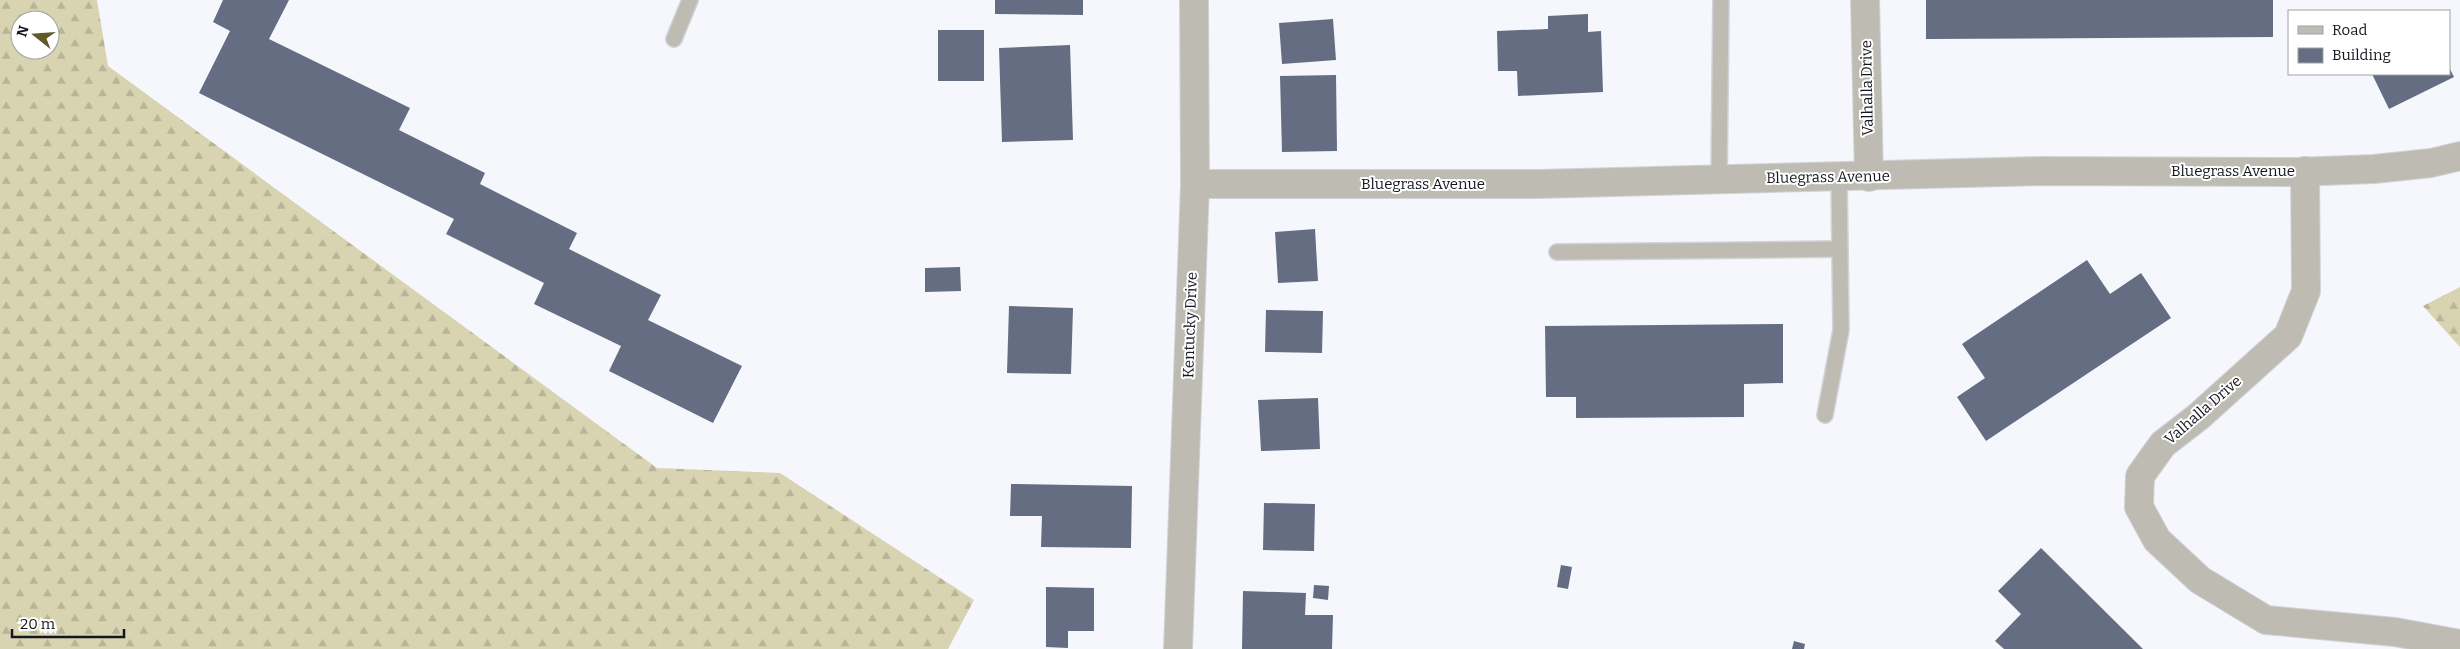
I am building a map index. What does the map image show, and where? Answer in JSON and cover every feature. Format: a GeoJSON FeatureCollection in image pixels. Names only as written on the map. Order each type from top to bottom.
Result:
{"type":"FeatureCollection","features":[{"type":"Feature","properties":{"kind":"street","name":"Kentucky Drive"},"geometry":{"type":"LineString","coordinates":[[1178,649],[1195,184],[1194,0]]}},
{"type":"Feature","properties":{"kind":"street","name":"Valhalla Drive"},"geometry":{"type":"LineString","coordinates":[[1864,0],[1868,177]]}},
{"type":"Feature","properties":{"kind":"street","name":"Bluegrass Avenue"},"geometry":{"type":"LineString","coordinates":[[1195,184],[1538,184],[1868,177],[2039,171],[2296,172],[2374,169],[2431,163],[2460,156]]}},
{"type":"Feature","properties":{"kind":"street","name":"Valhalla Drive"},"geometry":{"type":"LineString","coordinates":[[2305,171],[2306,291],[2288,336],[2198,417],[2162,444],[2140,476],[2139,507],[2158,540],[2200,580],[2266,620],[2395,632],[2460,644]]}},
{"type":"Feature","properties":{"kind":"lane"},"geometry":{"type":"LineString","coordinates":[[674,40],[690,0]]}},
{"type":"Feature","properties":{"kind":"lane"},"geometry":{"type":"LineString","coordinates":[[1719,180],[1721,0]]}},
{"type":"Feature","properties":{"kind":"lane"},"geometry":{"type":"LineString","coordinates":[[1825,415],[1841,330],[1839,177]]}},
{"type":"Feature","properties":{"kind":"lane"},"geometry":{"type":"LineString","coordinates":[[1557,252],[1840,249]]}},
{"type":"Feature","properties":{"kind":"green space"},"geometry":{"type":"Polygon","coordinates":[[[0,0],[97,0],[108,66],[657,468],[780,473],[974,600],[948,649],[0,649],[0,0]]]}},
{"type":"Feature","properties":{"kind":"green space"},"geometry":{"type":"Polygon","coordinates":[[[2460,287],[2460,347],[2423,306],[2460,287]]]}},
{"type":"Feature","properties":{"kind":"building"},"geometry":{"type":"Polygon","coordinates":[[[223,0],[289,0],[269,39],[410,108],[399,130],[485,173],[480,184],[577,233],[569,249],[661,295],[648,320],[742,366],[713,423],[609,371],[621,346],[534,304],[544,283],[446,234],[454,219],[199,93],[230,31],[213,22],[223,0]]]}},
{"type":"Feature","properties":{"kind":"building"},"geometry":{"type":"Polygon","coordinates":[[[995,0],[1083,0],[1083,15],[995,14],[995,0]]]}},
{"type":"Feature","properties":{"kind":"building"},"geometry":{"type":"Polygon","coordinates":[[[1926,0],[2273,0],[2273,37],[1926,39],[1926,0]]]}},
{"type":"Feature","properties":{"kind":"building"},"geometry":{"type":"Polygon","coordinates":[[[1588,14],[1588,32],[1601,31],[1603,92],[1518,96],[1517,71],[1498,71],[1497,31],[1548,29],[1548,16],[1588,14]]]}},
{"type":"Feature","properties":{"kind":"building"},"geometry":{"type":"Polygon","coordinates":[[[1333,19],[1336,60],[1282,64],[1279,23],[1333,19]]]}},
{"type":"Feature","properties":{"kind":"building"},"geometry":{"type":"Polygon","coordinates":[[[938,30],[984,30],[984,81],[938,81],[938,30]]]}},
{"type":"Feature","properties":{"kind":"building"},"geometry":{"type":"Polygon","coordinates":[[[1070,45],[1073,140],[1002,142],[999,48],[1070,45]]]}},
{"type":"Feature","properties":{"kind":"building"},"geometry":{"type":"Polygon","coordinates":[[[2450,69],[2454,77],[2389,109],[2372,75],[2450,75],[2450,69]]]}},
{"type":"Feature","properties":{"kind":"building"},"geometry":{"type":"Polygon","coordinates":[[[1336,75],[1337,151],[1282,152],[1280,76],[1336,75]]]}},
{"type":"Feature","properties":{"kind":"building"},"geometry":{"type":"Polygon","coordinates":[[[1315,229],[1318,281],[1278,283],[1275,232],[1315,229]]]}},
{"type":"Feature","properties":{"kind":"building"},"geometry":{"type":"Polygon","coordinates":[[[2087,260],[2110,294],[2141,273],[2171,318],[1986,441],[1957,397],[1985,378],[1962,344],[2087,260]]]}},
{"type":"Feature","properties":{"kind":"building"},"geometry":{"type":"Polygon","coordinates":[[[960,267],[961,291],[925,292],[925,268],[960,267]]]}},
{"type":"Feature","properties":{"kind":"building"},"geometry":{"type":"Polygon","coordinates":[[[1009,306],[1073,308],[1071,374],[1007,373],[1009,306]]]}},
{"type":"Feature","properties":{"kind":"building"},"geometry":{"type":"Polygon","coordinates":[[[1266,310],[1323,311],[1322,353],[1265,352],[1266,310]]]}},
{"type":"Feature","properties":{"kind":"building"},"geometry":{"type":"Polygon","coordinates":[[[1783,324],[1783,383],[1744,384],[1744,417],[1576,418],[1576,397],[1546,397],[1545,326],[1783,324]]]}},
{"type":"Feature","properties":{"kind":"building"},"geometry":{"type":"Polygon","coordinates":[[[1318,398],[1320,449],[1261,451],[1258,400],[1318,398]]]}},
{"type":"Feature","properties":{"kind":"building"},"geometry":{"type":"Polygon","coordinates":[[[1011,484],[1132,486],[1131,548],[1041,547],[1042,516],[1010,516],[1011,484]]]}},
{"type":"Feature","properties":{"kind":"building"},"geometry":{"type":"Polygon","coordinates":[[[1264,503],[1315,504],[1314,551],[1263,550],[1264,503]]]}},
{"type":"Feature","properties":{"kind":"building"},"geometry":{"type":"Polygon","coordinates":[[[2041,548],[2143,649],[2004,649],[1995,641],[2021,614],[1998,591],[2041,548]]]}},
{"type":"Feature","properties":{"kind":"building"},"geometry":{"type":"Polygon","coordinates":[[[1561,565],[1572,567],[1568,589],[1557,587],[1561,565]]]}},
{"type":"Feature","properties":{"kind":"building"},"geometry":{"type":"Polygon","coordinates":[[[1314,585],[1329,586],[1328,600],[1313,598],[1314,585]]]}},
{"type":"Feature","properties":{"kind":"building"},"geometry":{"type":"Polygon","coordinates":[[[1046,587],[1094,588],[1094,631],[1068,631],[1068,648],[1046,647],[1046,587]]]}},
{"type":"Feature","properties":{"kind":"building"},"geometry":{"type":"Polygon","coordinates":[[[1243,591],[1306,593],[1305,615],[1333,615],[1332,649],[1242,649],[1243,591]]]}},
{"type":"Feature","properties":{"kind":"building"},"geometry":{"type":"Polygon","coordinates":[[[1794,641],[1805,644],[1804,649],[1792,649],[1794,641]]]}}]}
